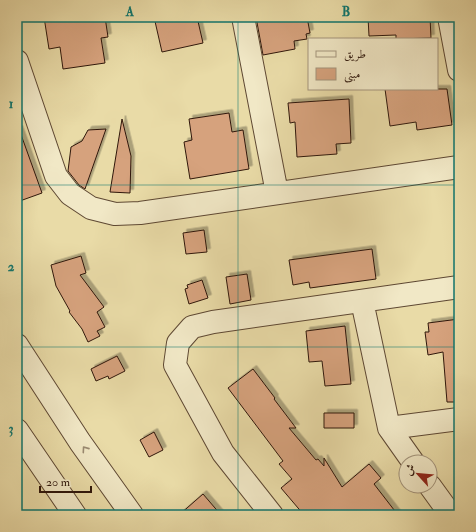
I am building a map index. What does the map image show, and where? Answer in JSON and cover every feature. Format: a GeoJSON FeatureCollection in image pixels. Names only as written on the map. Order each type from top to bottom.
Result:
{"type":"FeatureCollection","features":[{"type":"Feature","properties":{"kind":"street"},"geometry":{"type":"LineString","coordinates":[[242,17],[277,193]]}},
{"type":"Feature","properties":{"kind":"street"},"geometry":{"type":"LineString","coordinates":[[449,17],[459,70]]}},
{"type":"Feature","properties":{"kind":"street"},"geometry":{"type":"LineString","coordinates":[[17,61],[56,176],[70,194],[91,208],[115,214],[140,213],[459,167]]}},
{"type":"Feature","properties":{"kind":"street"},"geometry":{"type":"LineString","coordinates":[[272,515],[223,453],[175,365],[178,343],[192,327],[213,322],[459,287]]}},
{"type":"Feature","properties":{"kind":"street"},"geometry":{"type":"LineString","coordinates":[[362,301],[389,428],[407,454]]}},
{"type":"Feature","properties":{"kind":"street"},"geometry":{"type":"LineString","coordinates":[[17,345],[80,442],[132,515]]}},
{"type":"Feature","properties":{"kind":"street"},"geometry":{"type":"LineString","coordinates":[[389,428],[459,419]]}},
{"type":"Feature","properties":{"kind":"street"},"geometry":{"type":"LineString","coordinates":[[17,430],[71,512]]}},
{"type":"Feature","properties":{"kind":"street"},"geometry":{"type":"LineString","coordinates":[[436,494],[451,515]]}},
{"type":"Feature","properties":{"kind":"building"},"geometry":{"type":"Polygon","coordinates":[[[44,17],[61,17],[62,19],[76,17],[105,17],[108,37],[101,38],[105,63],[63,69],[60,47],[49,49],[44,17]]]}},
{"type":"Feature","properties":{"kind":"building"},"geometry":{"type":"Polygon","coordinates":[[[154,17],[197,17],[203,43],[162,52],[154,17]]]}},
{"type":"Feature","properties":{"kind":"building"},"geometry":{"type":"Polygon","coordinates":[[[256,17],[307,17],[310,33],[306,34],[307,39],[294,41],[295,49],[263,55],[256,17]]]}},
{"type":"Feature","properties":{"kind":"building"},"geometry":{"type":"Polygon","coordinates":[[[368,17],[430,17],[431,38],[396,38],[396,35],[369,36],[368,17]]]}},
{"type":"Feature","properties":{"kind":"building"},"geometry":{"type":"Polygon","coordinates":[[[447,89],[452,125],[417,130],[416,122],[390,126],[385,90],[447,89]]]}},
{"type":"Feature","properties":{"kind":"building"},"geometry":{"type":"Polygon","coordinates":[[[349,99],[351,143],[336,144],[337,154],[297,157],[295,122],[290,123],[288,103],[349,99]]]}},
{"type":"Feature","properties":{"kind":"building"},"geometry":{"type":"Polygon","coordinates":[[[229,113],[232,132],[243,130],[249,169],[190,179],[184,142],[192,140],[189,119],[229,113]]]}},
{"type":"Feature","properties":{"kind":"building"},"geometry":{"type":"Polygon","coordinates":[[[122,119],[131,156],[130,193],[110,192],[122,119]]]}},
{"type":"Feature","properties":{"kind":"building"},"geometry":{"type":"Polygon","coordinates":[[[19,129],[42,193],[17,202],[17,130],[19,129]]]}},
{"type":"Feature","properties":{"kind":"building"},"geometry":{"type":"Polygon","coordinates":[[[106,129],[85,189],[79,185],[68,171],[71,147],[82,141],[88,130],[106,129]]]}},
{"type":"Feature","properties":{"kind":"building"},"geometry":{"type":"Polygon","coordinates":[[[204,230],[207,252],[186,254],[183,233],[204,230]]]}},
{"type":"Feature","properties":{"kind":"building"},"geometry":{"type":"Polygon","coordinates":[[[372,249],[376,279],[310,288],[309,282],[293,285],[289,260],[372,249]]]}},
{"type":"Feature","properties":{"kind":"building"},"geometry":{"type":"Polygon","coordinates":[[[81,256],[86,273],[80,275],[104,307],[97,312],[105,327],[97,331],[100,336],[88,342],[82,329],[69,312],[70,311],[56,286],[51,265],[81,256]]]}},
{"type":"Feature","properties":{"kind":"building"},"geometry":{"type":"Polygon","coordinates":[[[247,274],[251,300],[230,304],[226,277],[247,274]]]}},
{"type":"Feature","properties":{"kind":"building"},"geometry":{"type":"Polygon","coordinates":[[[202,280],[208,298],[189,304],[185,289],[188,288],[187,285],[202,280]]]}},
{"type":"Feature","properties":{"kind":"building"},"geometry":{"type":"Polygon","coordinates":[[[459,319],[459,402],[447,402],[443,352],[428,355],[425,332],[429,332],[428,323],[459,319]]]}},
{"type":"Feature","properties":{"kind":"building"},"geometry":{"type":"Polygon","coordinates":[[[345,326],[351,384],[325,386],[322,361],[309,362],[306,331],[345,326]]]}},
{"type":"Feature","properties":{"kind":"building"},"geometry":{"type":"Polygon","coordinates":[[[117,356],[125,371],[109,379],[108,376],[96,381],[91,369],[117,356]]]}},
{"type":"Feature","properties":{"kind":"building"},"geometry":{"type":"Polygon","coordinates":[[[253,369],[296,428],[289,428],[316,460],[318,459],[324,466],[324,458],[342,487],[369,464],[381,478],[374,484],[398,515],[304,515],[281,488],[292,479],[279,464],[283,461],[228,388],[253,369]]]}},
{"type":"Feature","properties":{"kind":"building"},"geometry":{"type":"Polygon","coordinates":[[[324,413],[354,413],[354,428],[324,428],[324,413]]]}},
{"type":"Feature","properties":{"kind":"building"},"geometry":{"type":"Polygon","coordinates":[[[154,432],[163,450],[149,457],[140,440],[154,432]]]}},
{"type":"Feature","properties":{"kind":"building"},"geometry":{"type":"Polygon","coordinates":[[[203,494],[221,515],[179,515],[203,494]]]}}]}
